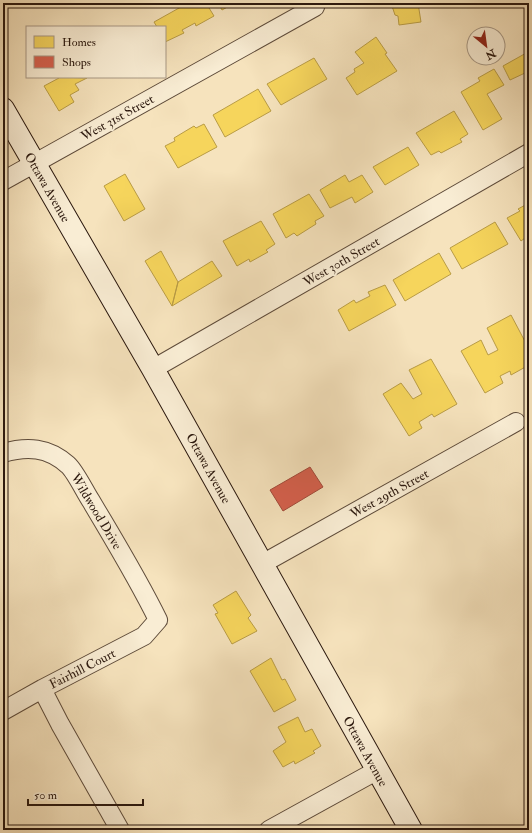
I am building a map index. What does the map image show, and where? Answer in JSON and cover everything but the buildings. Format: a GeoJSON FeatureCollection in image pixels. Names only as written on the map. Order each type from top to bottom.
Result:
{"type":"FeatureCollection","features":[{"type":"Feature","properties":{"kind":"street","name":"West 31st Street"},"geometry":{"type":"LineString","coordinates":[[3,181],[315,7]]}},
{"type":"Feature","properties":{"kind":"street","name":"Ottawa Avenue"},"geometry":{"type":"LineString","coordinates":[[3,109],[153,369],[376,771],[411,830]]}},
{"type":"Feature","properties":{"kind":"street","name":"West 30th Street"},"geometry":{"type":"LineString","coordinates":[[153,369],[529,153]]}},
{"type":"Feature","properties":{"kind":"street","name":"West 29th Street"},"geometry":{"type":"LineString","coordinates":[[262,564],[516,422]]}},
{"type":"Feature","properties":{"kind":"street","name":"Wildwood Drive"},"geometry":{"type":"LineString","coordinates":[[3,453],[12,450],[32,448],[46,451],[69,466],[132,569],[158,620]]}},
{"type":"Feature","properties":{"kind":"street","name":"Fairhill Court"},"geometry":{"type":"LineString","coordinates":[[3,711],[144,636],[158,620]]}},
{"type":"Feature","properties":{"kind":"street"},"geometry":{"type":"LineString","coordinates":[[42,689],[120,830]]}},
{"type":"Feature","properties":{"kind":"street"},"geometry":{"type":"LineString","coordinates":[[268,830],[376,771]]}}]}
